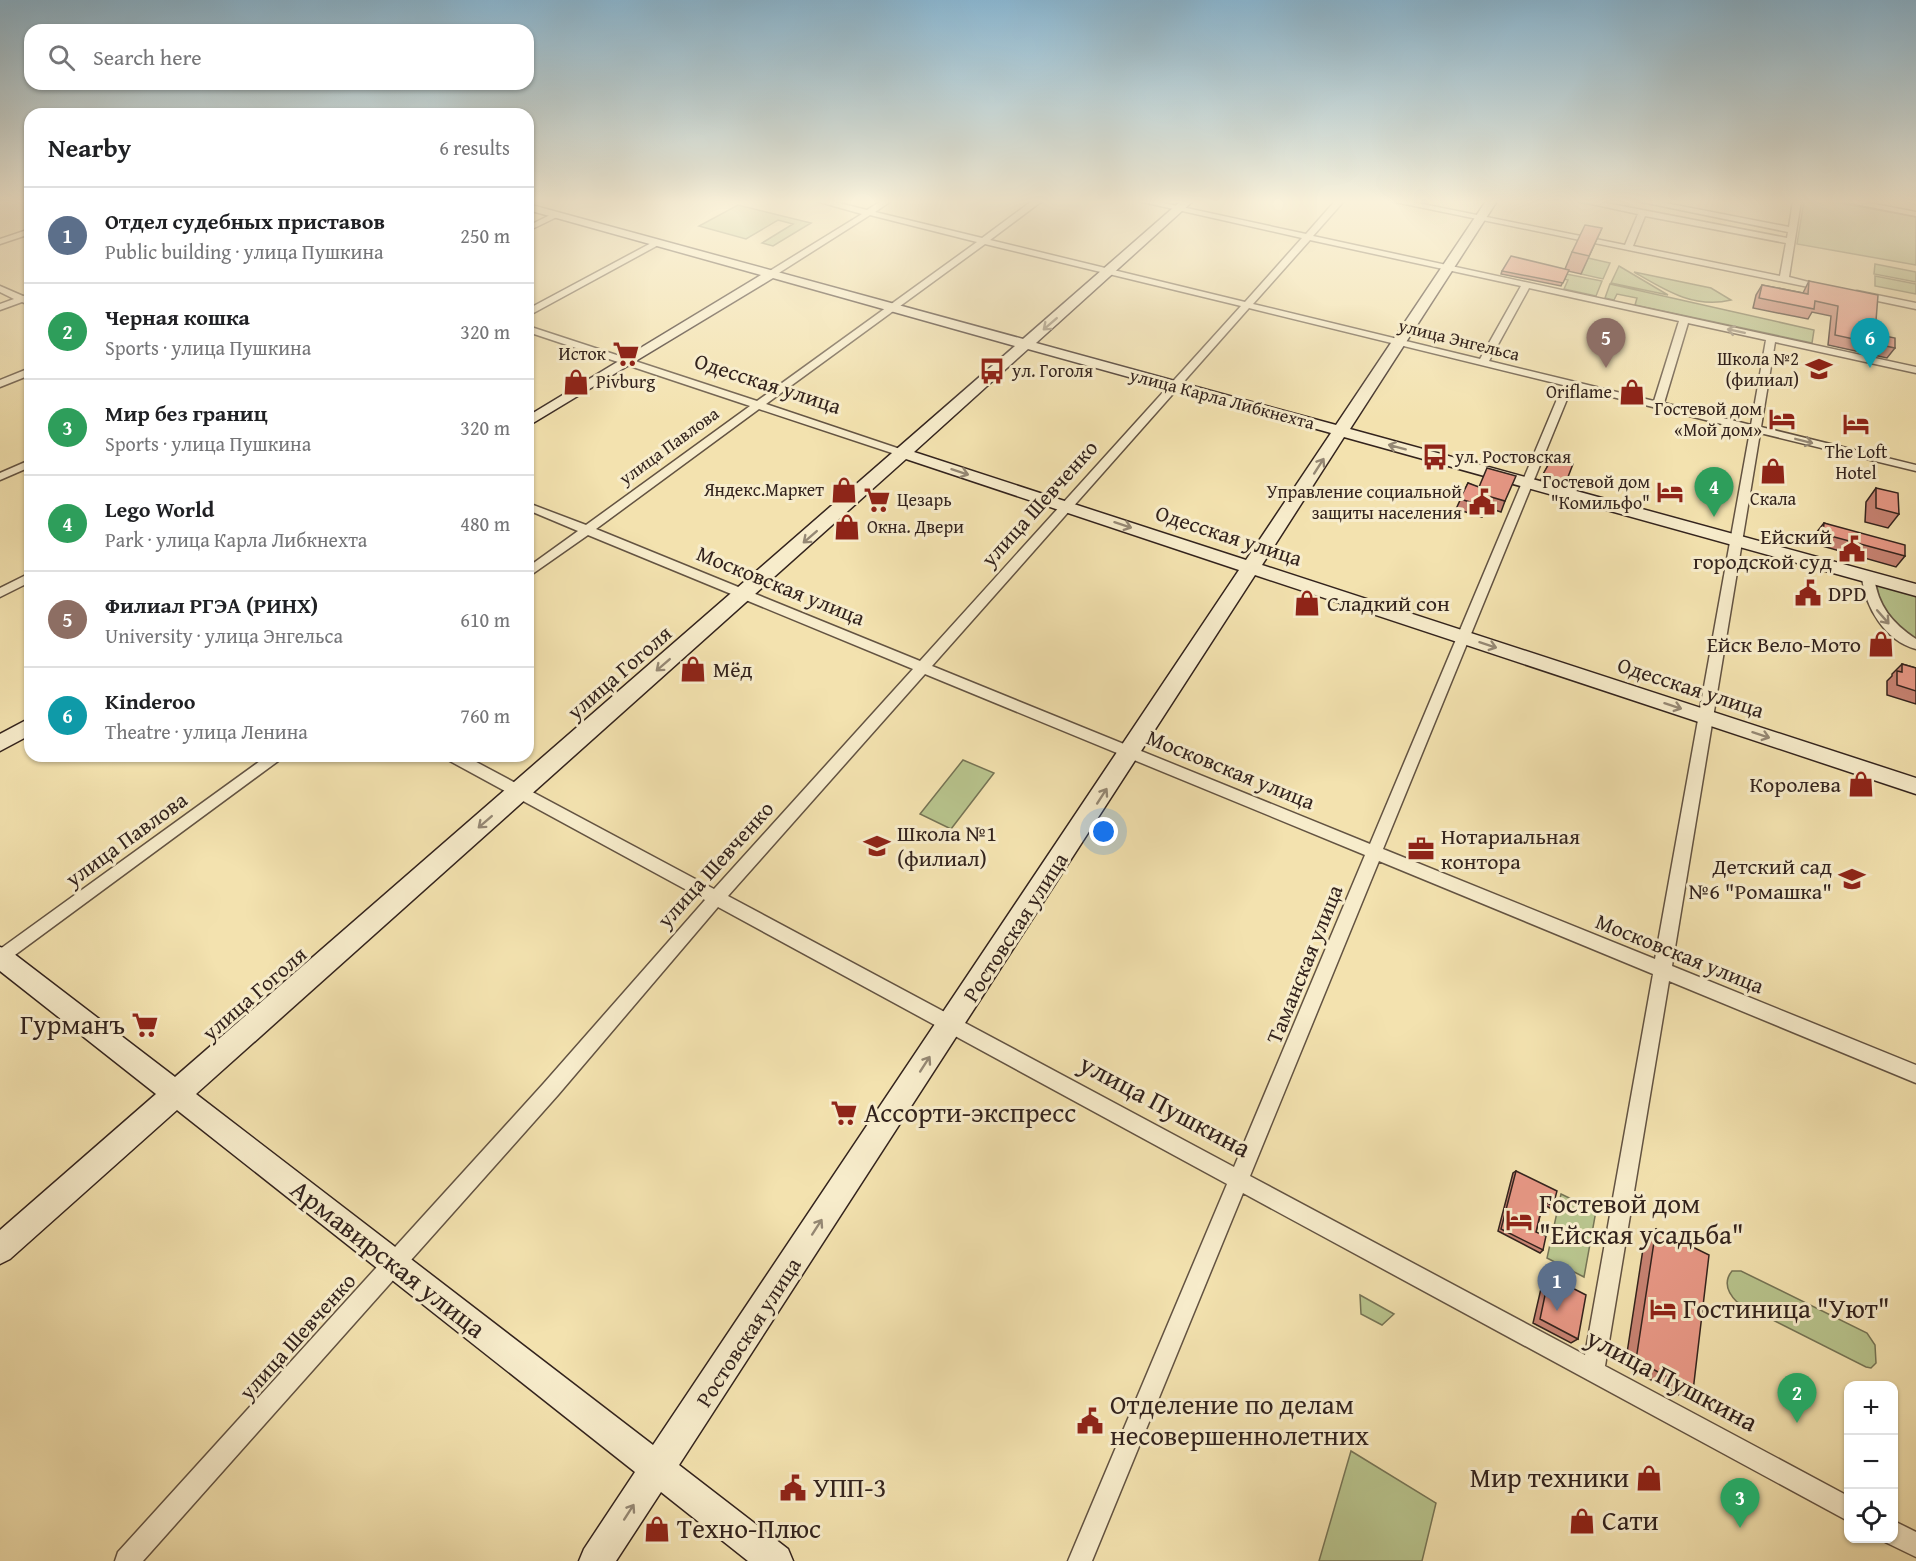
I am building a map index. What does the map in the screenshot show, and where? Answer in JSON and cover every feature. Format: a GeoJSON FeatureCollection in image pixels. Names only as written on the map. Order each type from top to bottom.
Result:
{"type":"FeatureCollection","features":[{"type":"Feature","properties":{"kind":"street"},"geometry":{"type":"LineString","coordinates":[[534,310],[601,274]]}},
{"type":"Feature","properties":{"kind":"street"},"geometry":{"type":"LineString","coordinates":[[534,418],[771,274]]}},
{"type":"Feature","properties":{"kind":"street","name":"улица Карла Либкнехта"},"geometry":{"type":"LineString","coordinates":[[771,274],[1916,590]]}},
{"type":"Feature","properties":{"kind":"street","name":"улица Павлова"},"geometry":{"type":"LineString","coordinates":[[534,569],[938,274]]}},
{"type":"Feature","properties":{"kind":"street","name":"улица Гоголя"},"geometry":{"type":"LineString","coordinates":[[0,1249],[905,454],[1106,274]]}},
{"type":"Feature","properties":{"kind":"street","name":"улица Энгельса"},"geometry":{"type":"LineString","coordinates":[[1121,274],[1916,468]]}},
{"type":"Feature","properties":{"kind":"street","name":"улица Шевченко"},"geometry":{"type":"LineString","coordinates":[[127,1561],[551,1089],[716,898],[1276,274]]}},
{"type":"Feature","properties":{"kind":"street","name":"Ростовская улица"},"geometry":{"type":"LineString","coordinates":[[596,1561],[1253,568],[1444,274]]}},
{"type":"Feature","properties":{"kind":"street"},"geometry":{"type":"LineString","coordinates":[[1475,274],[1916,370]]}},
{"type":"Feature","properties":{"kind":"street"},"geometry":{"type":"LineString","coordinates":[[1758,274],[1916,306]]}},
{"type":"Feature","properties":{"kind":"street"},"geometry":{"type":"LineString","coordinates":[[1784,279],[1785,274]]}},
{"type":"Feature","properties":{"kind":"street"},"geometry":{"type":"LineString","coordinates":[[1483,362],[1526,285]]}},
{"type":"Feature","properties":{"kind":"street"},"geometry":{"type":"LineString","coordinates":[[0,289],[24,298]]}},
{"type":"Feature","properties":{"kind":"street"},"geometry":{"type":"LineString","coordinates":[[0,307],[24,300]]}},
{"type":"Feature","properties":{"kind":"street"},"geometry":{"type":"LineString","coordinates":[[1659,405],[1684,320]]}},
{"type":"Feature","properties":{"kind":"street","name":"Одесская улица"},"geometry":{"type":"LineString","coordinates":[[534,331],[1916,786]]}},
{"type":"Feature","properties":{"kind":"street"},"geometry":{"type":"LineString","coordinates":[[1593,1371],[1771,339]]}},
{"type":"Feature","properties":{"kind":"street"},"geometry":{"type":"LineString","coordinates":[[0,384],[24,374]]}},
{"type":"Feature","properties":{"kind":"street","name":"Таманская улица"},"geometry":{"type":"LineString","coordinates":[[1080,1561],[1569,383]]}},
{"type":"Feature","properties":{"kind":"street"},"geometry":{"type":"LineString","coordinates":[[0,477],[24,466]]}},
{"type":"Feature","properties":{"kind":"street","name":"Московская улица"},"geometry":{"type":"LineString","coordinates":[[534,508],[1916,1074]]}},
{"type":"Feature","properties":{"kind":"street"},"geometry":{"type":"LineString","coordinates":[[1868,577],[1869,595],[1876,609],[1893,628],[1916,645]]}},
{"type":"Feature","properties":{"kind":"street"},"geometry":{"type":"LineString","coordinates":[[0,593],[24,580]]}},
{"type":"Feature","properties":{"kind":"street"},"geometry":{"type":"LineString","coordinates":[[0,744],[24,729]]}},
{"type":"Feature","properties":{"kind":"street","name":"улица Павлова"},"geometry":{"type":"LineString","coordinates":[[0,958],[270,762]]}},
{"type":"Feature","properties":{"kind":"street","name":"улица Пушкина"},"geometry":{"type":"LineString","coordinates":[[464,762],[1844,1507]]}},
{"type":"Feature","properties":{"kind":"street","name":"Армавирская улица"},"geometry":{"type":"LineString","coordinates":[[0,958],[776,1561]]}},
{"type":"Feature","properties":{"kind":"street"},"geometry":{"type":"LineString","coordinates":[[1898,1536],[1916,1545]]}},
{"type":"Feature","properties":{"kind":"green space"},"geometry":{"type":"Polygon","coordinates":[[[1561,274],[1565,274],[1602,281],[1596,296],[1564,289],[1568,280],[1559,278],[1561,274]]]}},
{"type":"Feature","properties":{"kind":"green space"},"geometry":{"type":"Polygon","coordinates":[[[1581,274],[1605,274],[1603,279],[1581,274]]]}},
{"type":"Feature","properties":{"kind":"green space"},"geometry":{"type":"Polygon","coordinates":[[[1615,274],[1632,274],[1668,295],[1611,283],[1615,274]]]}},
{"type":"Feature","properties":{"kind":"green space"},"geometry":{"type":"Polygon","coordinates":[[[1637,274],[1711,288],[1731,300],[1705,302],[1692,300],[1669,291],[1637,274]]]}},
{"type":"Feature","properties":{"kind":"green space"},"geometry":{"type":"Polygon","coordinates":[[[1874,274],[1916,274],[1916,282],[1874,274]]]}},
{"type":"Feature","properties":{"kind":"green space"},"geometry":{"type":"Polygon","coordinates":[[[1875,276],[1916,284],[1916,294],[1875,286],[1875,276]]]}},
{"type":"Feature","properties":{"kind":"green space"},"geometry":{"type":"Polygon","coordinates":[[[1610,284],[1814,330],[1812,343],[1635,305],[1637,298],[1617,294],[1614,300],[1605,298],[1610,284]]]}},
{"type":"Feature","properties":{"kind":"green space"},"geometry":{"type":"Polygon","coordinates":[[[1877,585],[1916,596],[1916,641],[1896,623],[1885,609],[1878,594],[1877,585]]]}},
{"type":"Feature","properties":{"kind":"green space"},"geometry":{"type":"Polygon","coordinates":[[[963,760],[994,773],[951,829],[920,814],[963,760]]]}},
{"type":"Feature","properties":{"kind":"green space"},"geometry":{"type":"Polygon","coordinates":[[[1561,1194],[1596,1211],[1584,1277],[1547,1258],[1561,1194]]]}},
{"type":"Feature","properties":{"kind":"green space"},"geometry":{"type":"Polygon","coordinates":[[[1732,1271],[1741,1271],[1867,1333],[1875,1345],[1876,1363],[1871,1368],[1866,1367],[1737,1302],[1731,1295],[1727,1283],[1732,1271]]]}},
{"type":"Feature","properties":{"kind":"green space"},"geometry":{"type":"Polygon","coordinates":[[[1360,1295],[1394,1314],[1382,1325],[1361,1314],[1360,1295]]]}},
{"type":"Feature","properties":{"kind":"green space"},"geometry":{"type":"Polygon","coordinates":[[[1351,1451],[1436,1503],[1422,1561],[1319,1561],[1351,1451]]]}},
{"type":"Feature","properties":{"kind":"building"},"geometry":{"type":"Polygon","coordinates":[[[1516,274],[1567,274],[1563,283],[1516,274]]]}},
{"type":"Feature","properties":{"kind":"building"},"geometry":{"type":"Polygon","coordinates":[[[1809,281],[1878,295],[1875,334],[1895,338],[1895,348],[1835,335],[1838,306],[1815,301],[1814,309],[1759,298],[1762,285],[1808,294],[1809,281]]]}},
{"type":"Feature","properties":{"kind":"building"},"geometry":{"type":"Polygon","coordinates":[[[1551,460],[1573,464],[1566,482],[1542,476],[1551,460]]]}},
{"type":"Feature","properties":{"kind":"building","name":"Управление социальной защиты населения"},"geometry":{"type":"Polygon","coordinates":[[[1487,468],[1516,476],[1505,501],[1491,497],[1487,507],[1460,499],[1468,483],[1479,487],[1487,468]]]}},
{"type":"Feature","properties":{"kind":"building"},"geometry":{"type":"Polygon","coordinates":[[[1876,488],[1898,493],[1899,514],[1876,508],[1876,488]]]}},
{"type":"Feature","properties":{"kind":"building"},"geometry":{"type":"Polygon","coordinates":[[[1824,523],[1905,545],[1905,556],[1823,534],[1824,523]]]}},
{"type":"Feature","properties":{"kind":"building"},"geometry":{"type":"Polygon","coordinates":[[[1902,664],[1916,668],[1916,691],[1897,685],[1897,671],[1902,672],[1902,664]]]}},
{"type":"Feature","properties":{"kind":"building","name":"Гостевой дом \"Ейская усадьба\""},"geometry":{"type":"Polygon","coordinates":[[[1516,1171],[1557,1191],[1553,1206],[1543,1201],[1536,1232],[1546,1236],[1543,1250],[1501,1229],[1516,1171]]]}},
{"type":"Feature","properties":{"kind":"building","name":"Гостиница \"Уют\""},"geometry":{"type":"Polygon","coordinates":[[[1656,1229],[1709,1255],[1693,1391],[1636,1360],[1656,1229]]]}},
{"type":"Feature","properties":{"kind":"building"},"geometry":{"type":"Polygon","coordinates":[[[1549,1276],[1586,1295],[1578,1339],[1540,1319],[1549,1276]]]}},
{"type":"Feature","properties":{"kind":"place","name":"Исток"},"geometry":{"type":"Point","coordinates":[626,354]}},
{"type":"Feature","properties":{"kind":"place","name":"Филиал РГЭА (РИНХ)"},"geometry":{"type":"Point","coordinates":[1606,368]}},
{"type":"Feature","properties":{"kind":"place","name":"Kinderoo"},"geometry":{"type":"Point","coordinates":[1870,368]}},
{"type":"Feature","properties":{"kind":"place","name":"Школа №2 (филиал)"},"geometry":{"type":"Point","coordinates":[1819,369]}},
{"type":"Feature","properties":{"kind":"place","name":"ул. Гоголя"},"geometry":{"type":"Point","coordinates":[992,371]}},
{"type":"Feature","properties":{"kind":"place","name":"Pivburg"},"geometry":{"type":"Point","coordinates":[576,382]}},
{"type":"Feature","properties":{"kind":"place","name":"Oriflame"},"geometry":{"type":"Point","coordinates":[1632,392]}},
{"type":"Feature","properties":{"kind":"place","name":"Гостевой дом «Мой дом»"},"geometry":{"type":"Point","coordinates":[1782,419]}},
{"type":"Feature","properties":{"kind":"place","name":"The Loft Hotel"},"geometry":{"type":"Point","coordinates":[1856,424]}},
{"type":"Feature","properties":{"kind":"place","name":"ул. Ростовская"},"geometry":{"type":"Point","coordinates":[1435,457]}},
{"type":"Feature","properties":{"kind":"place","name":"Скала"},"geometry":{"type":"Point","coordinates":[1773,471]}},
{"type":"Feature","properties":{"kind":"place","name":"Яндекс.Маркет"},"geometry":{"type":"Point","coordinates":[844,490]}},
{"type":"Feature","properties":{"kind":"place","name":"Гостевой дом \"Комильфо\""},"geometry":{"type":"Point","coordinates":[1670,492]}},
{"type":"Feature","properties":{"kind":"place","name":"Цезарь"},"geometry":{"type":"Point","coordinates":[877,500]}},
{"type":"Feature","properties":{"kind":"place","name":"Управление социальной защиты населения"},"geometry":{"type":"Point","coordinates":[1482,502]}},
{"type":"Feature","properties":{"kind":"place","name":"Lego World"},"geometry":{"type":"Point","coordinates":[1714,517]}},
{"type":"Feature","properties":{"kind":"place","name":"Окна. Двери"},"geometry":{"type":"Point","coordinates":[847,527]}},
{"type":"Feature","properties":{"kind":"place","name":"Ейский городской суд"},"geometry":{"type":"Point","coordinates":[1852,549]}},
{"type":"Feature","properties":{"kind":"place","name":"DPD"},"geometry":{"type":"Point","coordinates":[1808,593]}},
{"type":"Feature","properties":{"kind":"place","name":"Сладкий сон"},"geometry":{"type":"Point","coordinates":[1307,603]}},
{"type":"Feature","properties":{"kind":"place","name":"Ейск Вело-Мото"},"geometry":{"type":"Point","coordinates":[1881,644]}},
{"type":"Feature","properties":{"kind":"place","name":"Мёд"},"geometry":{"type":"Point","coordinates":[693,669]}},
{"type":"Feature","properties":{"kind":"place","name":"Королева"},"geometry":{"type":"Point","coordinates":[1861,784]}},
{"type":"Feature","properties":{"kind":"place","name":"Школа №1 (филиал)"},"geometry":{"type":"Point","coordinates":[877,846]}},
{"type":"Feature","properties":{"kind":"place","name":"Нотариальная контора"},"geometry":{"type":"Point","coordinates":[1421,849]}},
{"type":"Feature","properties":{"kind":"place","name":"Детский сад №6 \"Ромашка\""},"geometry":{"type":"Point","coordinates":[1852,879]}},
{"type":"Feature","properties":{"kind":"place","name":"Гурманъ"},"geometry":{"type":"Point","coordinates":[145,1025]}},
{"type":"Feature","properties":{"kind":"place","name":"Ассорти-экспресс"},"geometry":{"type":"Point","coordinates":[844,1113]}},
{"type":"Feature","properties":{"kind":"place","name":"Гостевой дом \"Ейская усадьба\""},"geometry":{"type":"Point","coordinates":[1519,1220]}},
{"type":"Feature","properties":{"kind":"place","name":"Гостиница \"Уют\""},"geometry":{"type":"Point","coordinates":[1663,1309]}},
{"type":"Feature","properties":{"kind":"place","name":"Отдел судебных приставов"},"geometry":{"type":"Point","coordinates":[1557,1311]}},
{"type":"Feature","properties":{"kind":"place","name":"Отделение по делам несовершеннолетних"},"geometry":{"type":"Point","coordinates":[1090,1421]}},
{"type":"Feature","properties":{"kind":"place","name":"Черная кошка"},"geometry":{"type":"Point","coordinates":[1797,1423]}},
{"type":"Feature","properties":{"kind":"place","name":"Мир техники"},"geometry":{"type":"Point","coordinates":[1649,1478]}},
{"type":"Feature","properties":{"kind":"place","name":"УПП-3"},"geometry":{"type":"Point","coordinates":[793,1488]}},
{"type":"Feature","properties":{"kind":"place","name":"Сати"},"geometry":{"type":"Point","coordinates":[1582,1521]}},
{"type":"Feature","properties":{"kind":"place","name":"Мир без границ"},"geometry":{"type":"Point","coordinates":[1740,1528]}},
{"type":"Feature","properties":{"kind":"place","name":"Техно-Плюс"},"geometry":{"type":"Point","coordinates":[657,1529]}}]}
